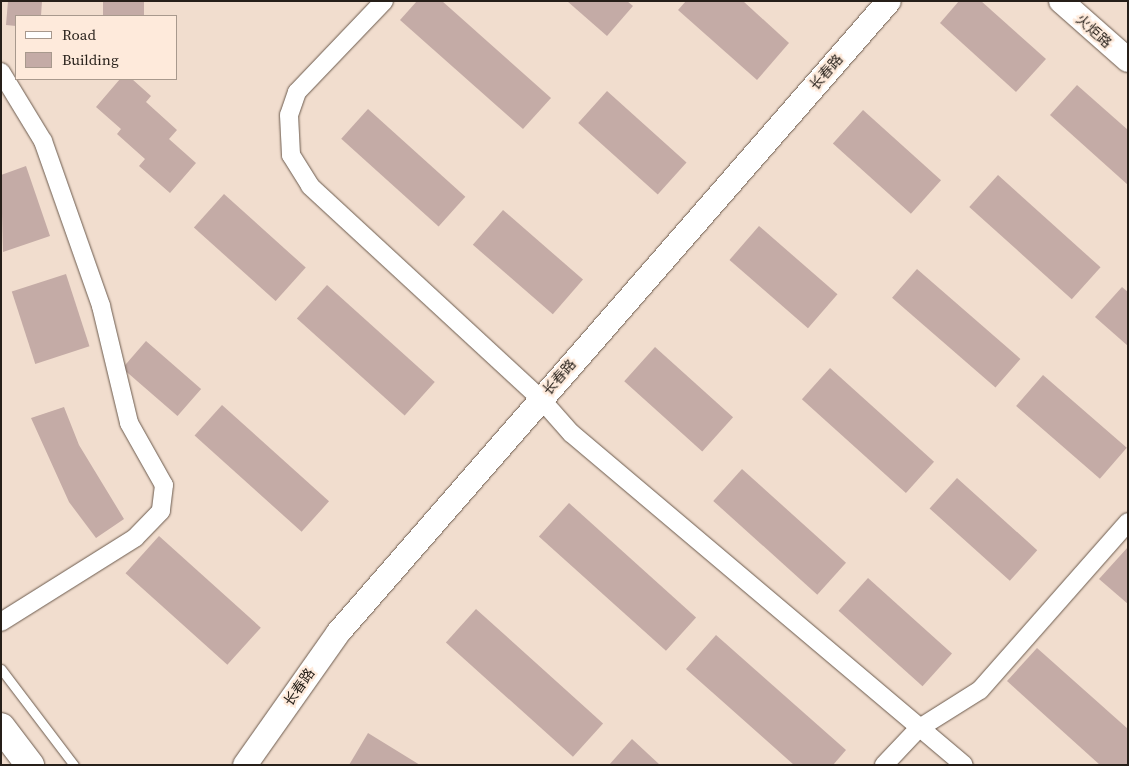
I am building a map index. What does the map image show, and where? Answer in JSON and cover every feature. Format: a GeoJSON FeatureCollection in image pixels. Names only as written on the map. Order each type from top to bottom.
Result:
{"type":"FeatureCollection","features":[{"type":"Feature","properties":{"kind":"main road"},"geometry":{"type":"LineString","coordinates":[[1,727],[30,765]]}},
{"type":"Feature","properties":{"kind":"street"},"geometry":{"type":"LineString","coordinates":[[384,1],[298,92],[288,114],[291,155],[310,186],[540,398],[571,432],[918,729],[964,765]]}},
{"type":"Feature","properties":{"kind":"street","name":"长春路"},"geometry":{"type":"LineString","coordinates":[[245,765],[338,633],[540,398],[889,1]]}},
{"type":"Feature","properties":{"kind":"street","name":"火炬路"},"geometry":{"type":"LineString","coordinates":[[1061,1],[1128,60]]}},
{"type":"Feature","properties":{"kind":"street"},"geometry":{"type":"LineString","coordinates":[[1,72],[43,142],[101,306],[129,423],[164,485],[161,511],[135,538],[1,622]]}},
{"type":"Feature","properties":{"kind":"street"},"geometry":{"type":"LineString","coordinates":[[884,765],[918,729],[980,690],[1128,522]]}},
{"type":"Feature","properties":{"kind":"lane"},"geometry":{"type":"LineString","coordinates":[[1,669],[74,765]]}},
{"type":"Feature","properties":{"kind":"building"},"geometry":{"type":"Polygon","coordinates":[[[8,1],[42,1],[41,15],[15,15],[15,26],[6,25],[8,1]]]}},
{"type":"Feature","properties":{"kind":"building"},"geometry":{"type":"Polygon","coordinates":[[[103,1],[144,1],[144,15],[103,15],[103,1]]]}},
{"type":"Feature","properties":{"kind":"building"},"geometry":{"type":"Polygon","coordinates":[[[417,1],[442,1],[551,98],[523,129],[400,20],[417,1]]]}},
{"type":"Feature","properties":{"kind":"building"},"geometry":{"type":"Polygon","coordinates":[[[567,1],[627,1],[633,6],[607,36],[567,1]]]}},
{"type":"Feature","properties":{"kind":"building"},"geometry":{"type":"Polygon","coordinates":[[[686,1],[743,1],[789,43],[757,80],[678,10],[686,1]]]}},
{"type":"Feature","properties":{"kind":"building"},"geometry":{"type":"Polygon","coordinates":[[[959,1],[981,1],[1046,59],[1016,92],[940,23],[959,1]]]}},
{"type":"Feature","properties":{"kind":"building"},"geometry":{"type":"Polygon","coordinates":[[[119,80],[133,80],[151,96],[146,102],[177,130],[169,139],[196,163],[170,193],[139,166],[145,159],[117,134],[121,129],[96,107],[119,80]]]}},
{"type":"Feature","properties":{"kind":"building"},"geometry":{"type":"Polygon","coordinates":[[[1077,85],[1128,130],[1128,185],[1050,115],[1077,85]]]}},
{"type":"Feature","properties":{"kind":"building"},"geometry":{"type":"Polygon","coordinates":[[[607,91],[687,163],[658,195],[578,123],[607,91]]]}},
{"type":"Feature","properties":{"kind":"building"},"geometry":{"type":"Polygon","coordinates":[[[368,109],[465,197],[439,226],[341,139],[368,109]]]}},
{"type":"Feature","properties":{"kind":"building"},"geometry":{"type":"Polygon","coordinates":[[[863,110],[941,180],[911,214],[833,143],[863,110]]]}},
{"type":"Feature","properties":{"kind":"building"},"geometry":{"type":"Polygon","coordinates":[[[26,166],[50,236],[3,252],[1,175],[26,166]]]}},
{"type":"Feature","properties":{"kind":"building"},"geometry":{"type":"Polygon","coordinates":[[[998,175],[1101,267],[1072,299],[969,207],[998,175]]]}},
{"type":"Feature","properties":{"kind":"building"},"geometry":{"type":"Polygon","coordinates":[[[224,194],[306,268],[276,301],[194,227],[224,194]]]}},
{"type":"Feature","properties":{"kind":"building"},"geometry":{"type":"Polygon","coordinates":[[[503,210],[583,280],[553,314],[473,245],[503,210]]]}},
{"type":"Feature","properties":{"kind":"building"},"geometry":{"type":"Polygon","coordinates":[[[759,226],[837,294],[808,328],[729,260],[759,226]]]}},
{"type":"Feature","properties":{"kind":"building"},"geometry":{"type":"Polygon","coordinates":[[[917,269],[1020,359],[995,388],[892,298],[917,269]]]}},
{"type":"Feature","properties":{"kind":"building"},"geometry":{"type":"Polygon","coordinates":[[[66,274],[89,346],[35,364],[12,292],[66,274]]]}},
{"type":"Feature","properties":{"kind":"building"},"geometry":{"type":"Polygon","coordinates":[[[327,285],[435,382],[405,415],[297,318],[327,285]]]}},
{"type":"Feature","properties":{"kind":"building"},"geometry":{"type":"Polygon","coordinates":[[[1122,287],[1128,292],[1128,346],[1095,317],[1122,287]]]}},
{"type":"Feature","properties":{"kind":"building"},"geometry":{"type":"Polygon","coordinates":[[[146,341],[201,389],[177,416],[122,368],[146,341]]]}},
{"type":"Feature","properties":{"kind":"building"},"geometry":{"type":"Polygon","coordinates":[[[655,347],[733,417],[702,451],[624,381],[655,347]]]}},
{"type":"Feature","properties":{"kind":"building"},"geometry":{"type":"Polygon","coordinates":[[[830,368],[934,462],[906,493],[802,399],[830,368]]]}},
{"type":"Feature","properties":{"kind":"building"},"geometry":{"type":"Polygon","coordinates":[[[1043,375],[1127,448],[1100,479],[1016,406],[1043,375]]]}},
{"type":"Feature","properties":{"kind":"building"},"geometry":{"type":"Polygon","coordinates":[[[222,405],[329,501],[302,532],[195,435],[222,405]]]}},
{"type":"Feature","properties":{"kind":"building"},"geometry":{"type":"Polygon","coordinates":[[[64,407],[79,445],[124,519],[96,538],[69,502],[31,418],[64,407]]]}},
{"type":"Feature","properties":{"kind":"building"},"geometry":{"type":"Polygon","coordinates":[[[742,469],[846,563],[817,595],[713,501],[742,469]]]}},
{"type":"Feature","properties":{"kind":"building"},"geometry":{"type":"Polygon","coordinates":[[[957,478],[1037,550],[1010,581],[930,508],[957,478]]]}},
{"type":"Feature","properties":{"kind":"building"},"geometry":{"type":"Polygon","coordinates":[[[569,503],[696,617],[666,651],[539,536],[569,503]]]}},
{"type":"Feature","properties":{"kind":"building"},"geometry":{"type":"Polygon","coordinates":[[[159,536],[261,628],[227,665],[126,573],[159,536]]]}},
{"type":"Feature","properties":{"kind":"building"},"geometry":{"type":"Polygon","coordinates":[[[1128,547],[1128,604],[1099,579],[1128,547]]]}},
{"type":"Feature","properties":{"kind":"building"},"geometry":{"type":"Polygon","coordinates":[[[868,578],[952,654],[923,686],[839,611],[868,578]]]}},
{"type":"Feature","properties":{"kind":"building"},"geometry":{"type":"Polygon","coordinates":[[[476,609],[603,723],[573,757],[446,642],[476,609]]]}},
{"type":"Feature","properties":{"kind":"building"},"geometry":{"type":"Polygon","coordinates":[[[716,635],[846,750],[833,765],[794,765],[686,669],[716,635]]]}},
{"type":"Feature","properties":{"kind":"building"},"geometry":{"type":"Polygon","coordinates":[[[1037,648],[1128,729],[1128,765],[1100,765],[1007,681],[1037,648]]]}},
{"type":"Feature","properties":{"kind":"building"},"geometry":{"type":"Polygon","coordinates":[[[368,733],[420,765],[349,765],[368,733]]]}},
{"type":"Feature","properties":{"kind":"building"},"geometry":{"type":"Polygon","coordinates":[[[632,739],[660,765],[609,765],[632,739]]]}}]}
